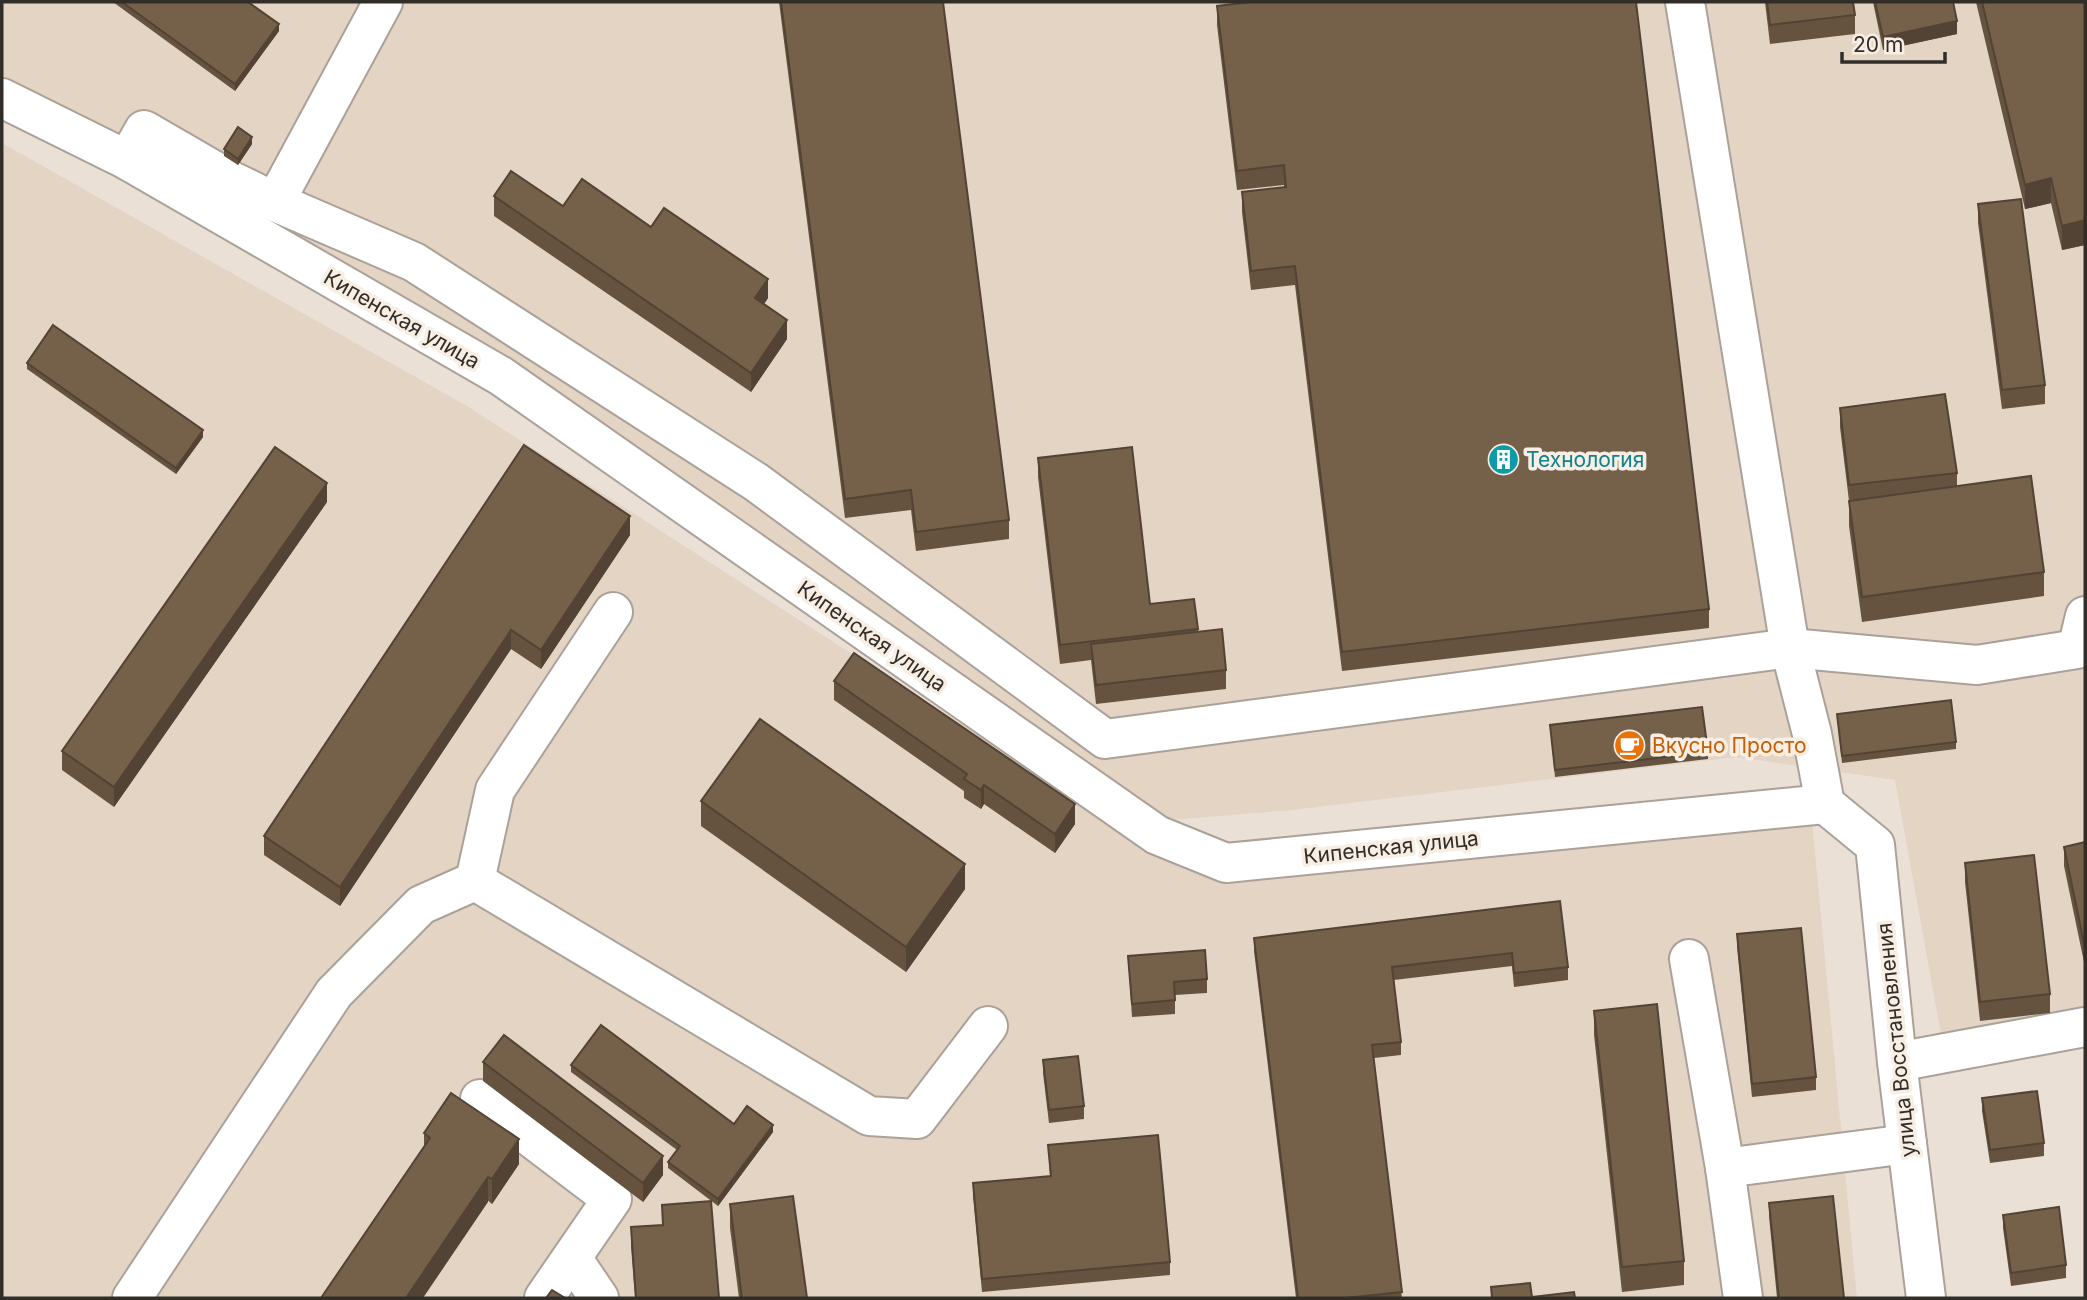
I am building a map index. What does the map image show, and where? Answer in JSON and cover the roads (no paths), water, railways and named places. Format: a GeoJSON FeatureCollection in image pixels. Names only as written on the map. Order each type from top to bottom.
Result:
{"type":"FeatureCollection","features":[{"type":"Feature","properties":{"kind":"street"},"geometry":{"type":"LineString","coordinates":[[275,202],[383,2]]}},
{"type":"Feature","properties":{"kind":"street"},"geometry":{"type":"LineString","coordinates":[[1685,2],[1790,648],[1812,734],[1825,804]]}},
{"type":"Feature","properties":{"kind":"street","name":"Кипенская улица"},"geometry":{"type":"LineString","coordinates":[[2,98],[127,160],[501,376],[1157,835],[1227,863],[1825,804]]}},
{"type":"Feature","properties":{"kind":"street"},"geometry":{"type":"LineString","coordinates":[[127,160],[144,130],[232,181],[414,262],[756,482],[1104,739],[1790,648],[1977,665],[2077,649],[2085,616]]}},
{"type":"Feature","properties":{"kind":"street"},"geometry":{"type":"LineString","coordinates":[[475,881],[495,790],[614,612]]}},
{"type":"Feature","properties":{"kind":"street","name":"улица Восстановления"},"geometry":{"type":"LineString","coordinates":[[1825,804],[1875,845],[1897,1062],[1926,1298]]}},
{"type":"Feature","properties":{"kind":"street"},"geometry":{"type":"LineString","coordinates":[[475,881],[869,1116],[917,1119],[988,1026]]}},
{"type":"Feature","properties":{"kind":"street"},"geometry":{"type":"LineString","coordinates":[[132,1298],[334,993],[421,905],[475,881]]}},
{"type":"Feature","properties":{"kind":"street"},"geometry":{"type":"LineString","coordinates":[[1689,959],[1744,1298]]}},
{"type":"Feature","properties":{"kind":"street"},"geometry":{"type":"LineString","coordinates":[[1897,1062],[2085,1027]]}},
{"type":"Feature","properties":{"kind":"street"},"geometry":{"type":"LineString","coordinates":[[480,1099],[612,1199],[544,1298]]}},
{"type":"Feature","properties":{"kind":"street"},"geometry":{"type":"LineString","coordinates":[[1725,1168],[1907,1144]]}},
{"type":"Feature","properties":{"kind":"street"},"geometry":{"type":"LineString","coordinates":[[572,1258],[599,1298]]}},
{"type":"Feature","properties":{"kind":"place","name":"Технология"},"geometry":{"type":"Point","coordinates":[1503,459]}},
{"type":"Feature","properties":{"kind":"place","name":"Вкусно Просто"},"geometry":{"type":"Point","coordinates":[1629,745]}}]}
